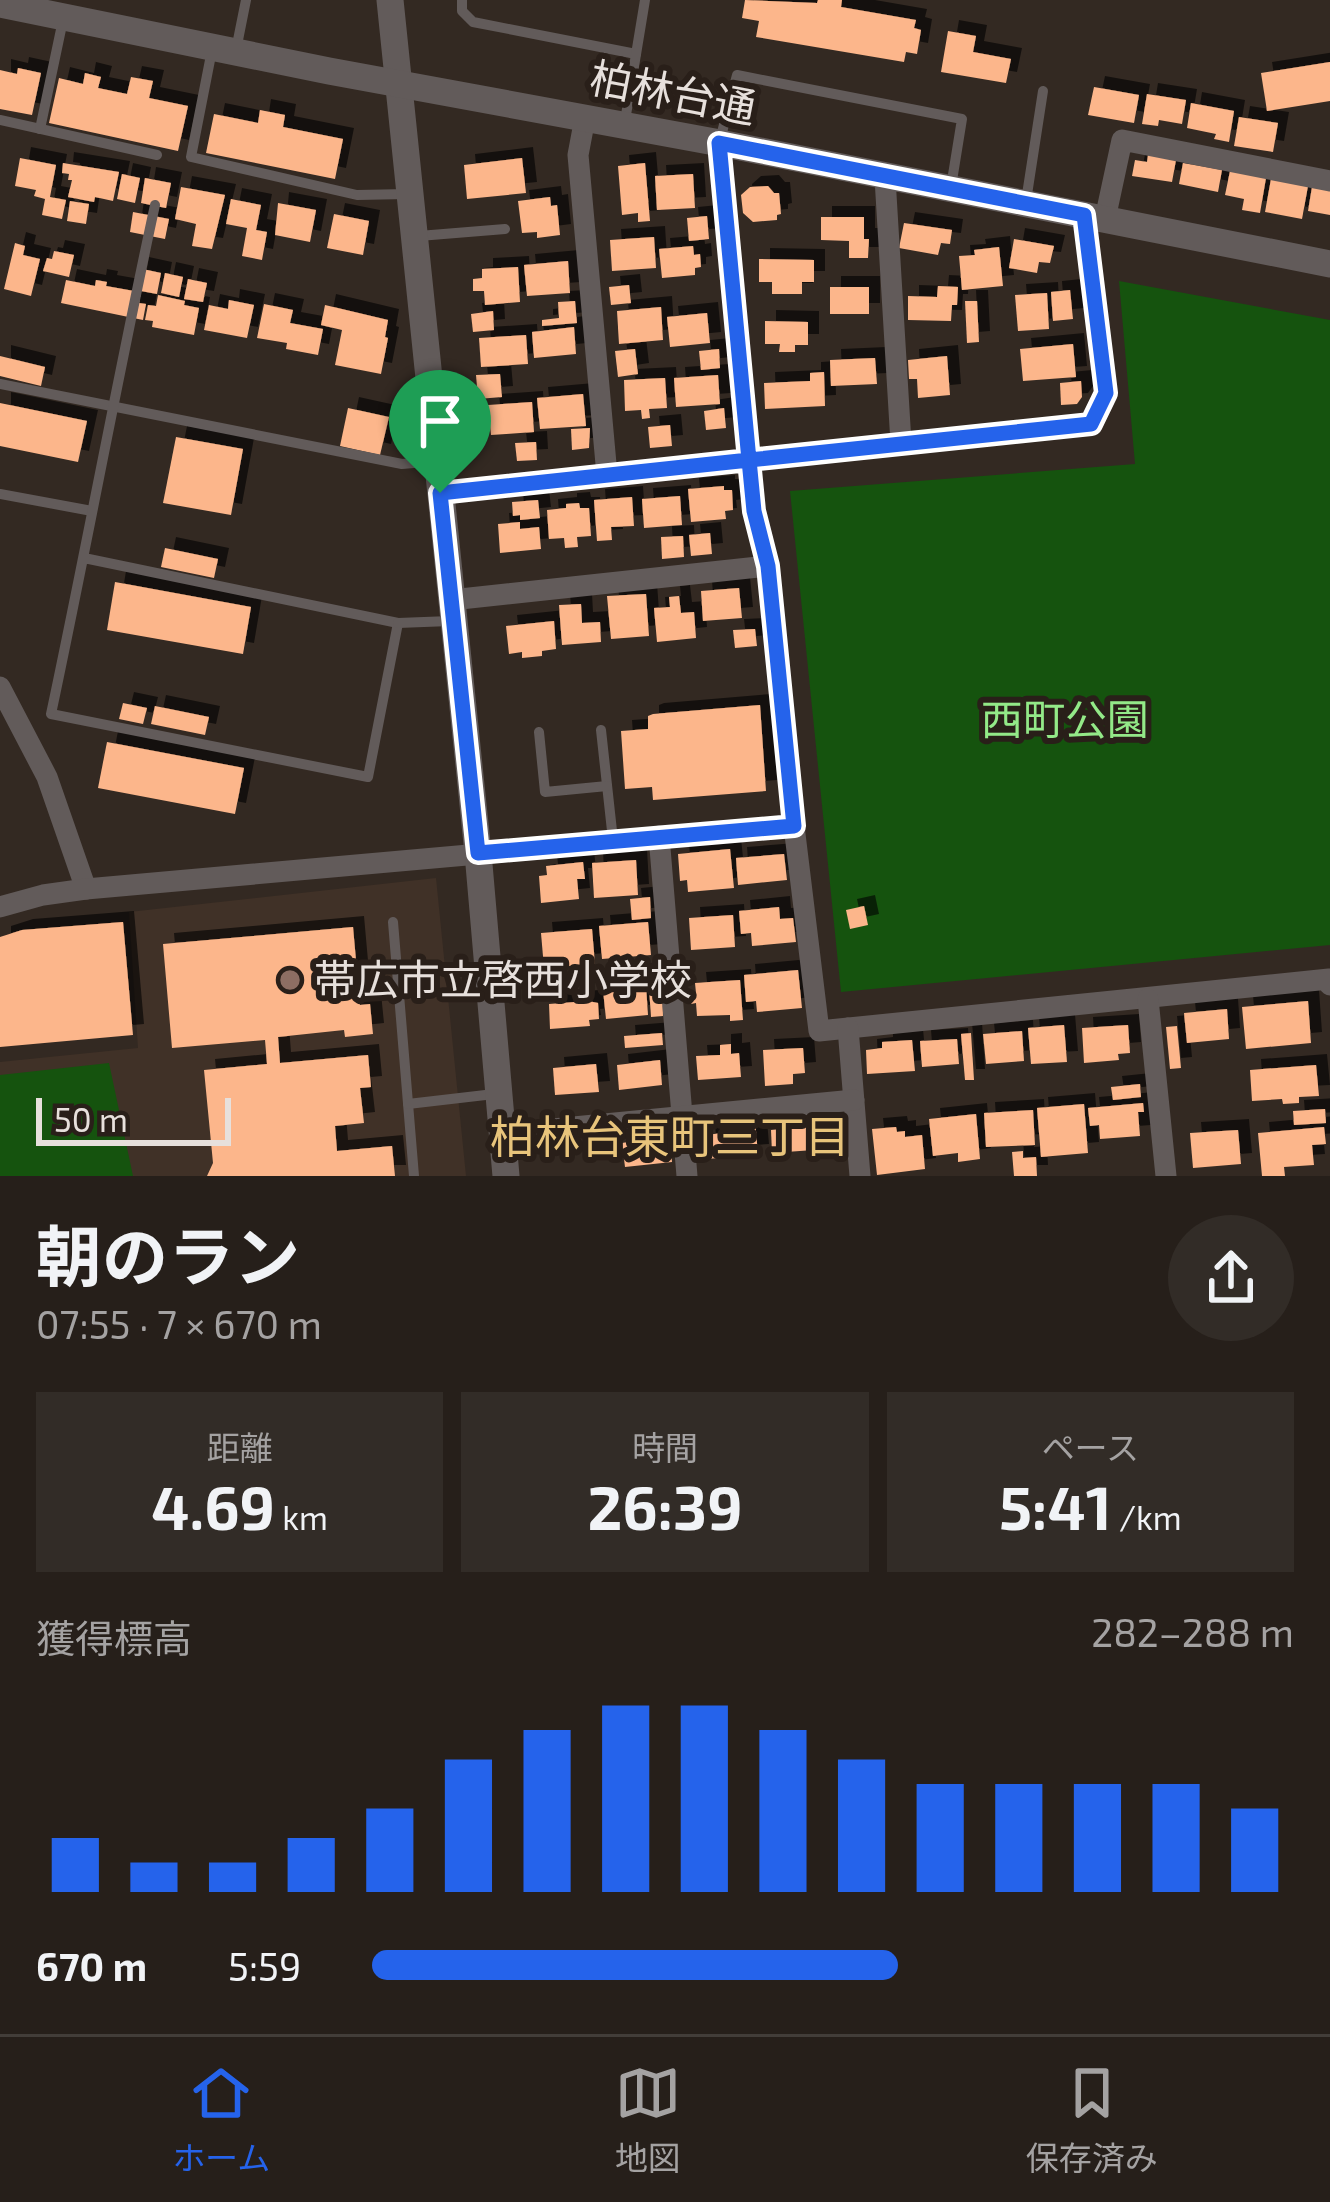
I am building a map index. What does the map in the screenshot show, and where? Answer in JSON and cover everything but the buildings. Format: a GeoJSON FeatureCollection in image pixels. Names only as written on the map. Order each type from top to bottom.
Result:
{"type":"FeatureCollection","features":[{"type":"Feature","properties":{"kind":"street"},"geometry":{"type":"LineString","coordinates":[[390,0],[478,853],[506,1176]]}},
{"type":"Feature","properties":{"kind":"street","name":"柏林台通"},"geometry":{"type":"LineString","coordinates":[[0,4],[1330,264]]}},
{"type":"Feature","properties":{"kind":"street"},"geometry":{"type":"LineString","coordinates":[[585,118],[578,155],[607,475]]}},
{"type":"Feature","properties":{"kind":"street"},"geometry":{"type":"LineString","coordinates":[[440,493],[1091,424],[1106,393],[1094,217],[1122,140],[1330,181]]}},
{"type":"Feature","properties":{"kind":"street"},"geometry":{"type":"LineString","coordinates":[[719,143],[754,511],[768,566],[819,1031],[1329,980],[1330,985]]}},
{"type":"Feature","properties":{"kind":"street"},"geometry":{"type":"LineString","coordinates":[[885,178],[901,443]]}},
{"type":"Feature","properties":{"kind":"street"},"geometry":{"type":"LineString","coordinates":[[452,610],[768,566]]}},
{"type":"Feature","properties":{"kind":"street"},"geometry":{"type":"LineString","coordinates":[[0,687],[47,777],[86,889]]}},
{"type":"Feature","properties":{"kind":"street"},"geometry":{"type":"LineString","coordinates":[[0,907],[86,889],[794,826]]}},
{"type":"Feature","properties":{"kind":"street"},"geometry":{"type":"LineString","coordinates":[[659,836],[687,1176]]}},
{"type":"Feature","properties":{"kind":"street"},"geometry":{"type":"LineString","coordinates":[[1148,999],[1166,1176]]}},
{"type":"Feature","properties":{"kind":"street"},"geometry":{"type":"LineString","coordinates":[[848,1028],[860,1176]]}},
{"type":"Feature","properties":{"kind":"street"},"geometry":{"type":"LineString","coordinates":[[501,1135],[854,1100]]}},
{"type":"Feature","properties":{"kind":"lane"},"geometry":{"type":"LineString","coordinates":[[246,0],[224,50],[191,157],[357,195],[411,194]]}},
{"type":"Feature","properties":{"kind":"lane"},"geometry":{"type":"LineString","coordinates":[[462,0],[462,11],[473,22],[636,54]]}},
{"type":"Feature","properties":{"kind":"lane"},"geometry":{"type":"LineString","coordinates":[[624,126],[645,0]]}},
{"type":"Feature","properties":{"kind":"lane"},"geometry":{"type":"LineString","coordinates":[[40,129],[48,10]]}},
{"type":"Feature","properties":{"kind":"lane"},"geometry":{"type":"LineString","coordinates":[[719,143],[737,75],[962,119],[951,191]]}},
{"type":"Feature","properties":{"kind":"lane"},"geometry":{"type":"LineString","coordinates":[[1025,204],[1043,91]]}},
{"type":"Feature","properties":{"kind":"lane"},"geometry":{"type":"LineString","coordinates":[[0,120],[157,154]]}},
{"type":"Feature","properties":{"kind":"lane"},"geometry":{"type":"LineString","coordinates":[[155,206],[51,714],[368,777],[398,622]]}},
{"type":"Feature","properties":{"kind":"lane"},"geometry":{"type":"LineString","coordinates":[[415,236],[505,229]]}},
{"type":"Feature","properties":{"kind":"lane"},"geometry":{"type":"LineString","coordinates":[[0,384],[402,464],[437,461]]}},
{"type":"Feature","properties":{"kind":"lane"},"geometry":{"type":"LineString","coordinates":[[0,494],[92,512]]}},
{"type":"Feature","properties":{"kind":"lane"},"geometry":{"type":"LineString","coordinates":[[84,558],[398,622],[452,610]]}},
{"type":"Feature","properties":{"kind":"lane"},"geometry":{"type":"LineString","coordinates":[[602,730],[613,840]]}},
{"type":"Feature","properties":{"kind":"lane"},"geometry":{"type":"LineString","coordinates":[[539,732],[545,792],[607,786]]}},
{"type":"Feature","properties":{"kind":"lane"},"geometry":{"type":"LineString","coordinates":[[393,922],[414,1176]]}},
{"type":"Feature","properties":{"kind":"lane"},"geometry":{"type":"LineString","coordinates":[[408,1104],[498,1094]]}},
{"type":"Feature","properties":{"kind":"shaded area","name":"帯広市立啓西小学校"},"geometry":{"type":"Polygon","coordinates":[[[436,878],[466,1176],[0,1176],[0,1062],[138,1048],[129,912],[436,878]]]}},
{"type":"Feature","properties":{"kind":"green space","name":"西町公園"},"geometry":{"type":"Polygon","coordinates":[[[1119,281],[1330,320],[1330,945],[841,992],[790,491],[1135,464],[1119,281]]]}},
{"type":"Feature","properties":{"kind":"green space"},"geometry":{"type":"Polygon","coordinates":[[[109,1063],[133,1176],[0,1176],[0,1075],[109,1063]]]}},
{"type":"Feature","properties":{"kind":"place","name":"帯広市立啓西小学校"},"geometry":{"type":"Point","coordinates":[290,980]}},
{"type":"Feature","properties":{"kind":"district","name":"柏林台東町三丁目"},"geometry":{"type":"Point","coordinates":[670,1137]}},
{"type":"Feature","properties":{"kind":"route"},"geometry":{"type":"LineString","coordinates":[[440,493],[478,853],[794,826],[768,566],[754,511],[749,460],[1091,424],[1106,393],[1084,215],[719,143],[749,460],[440,493]]}}]}
